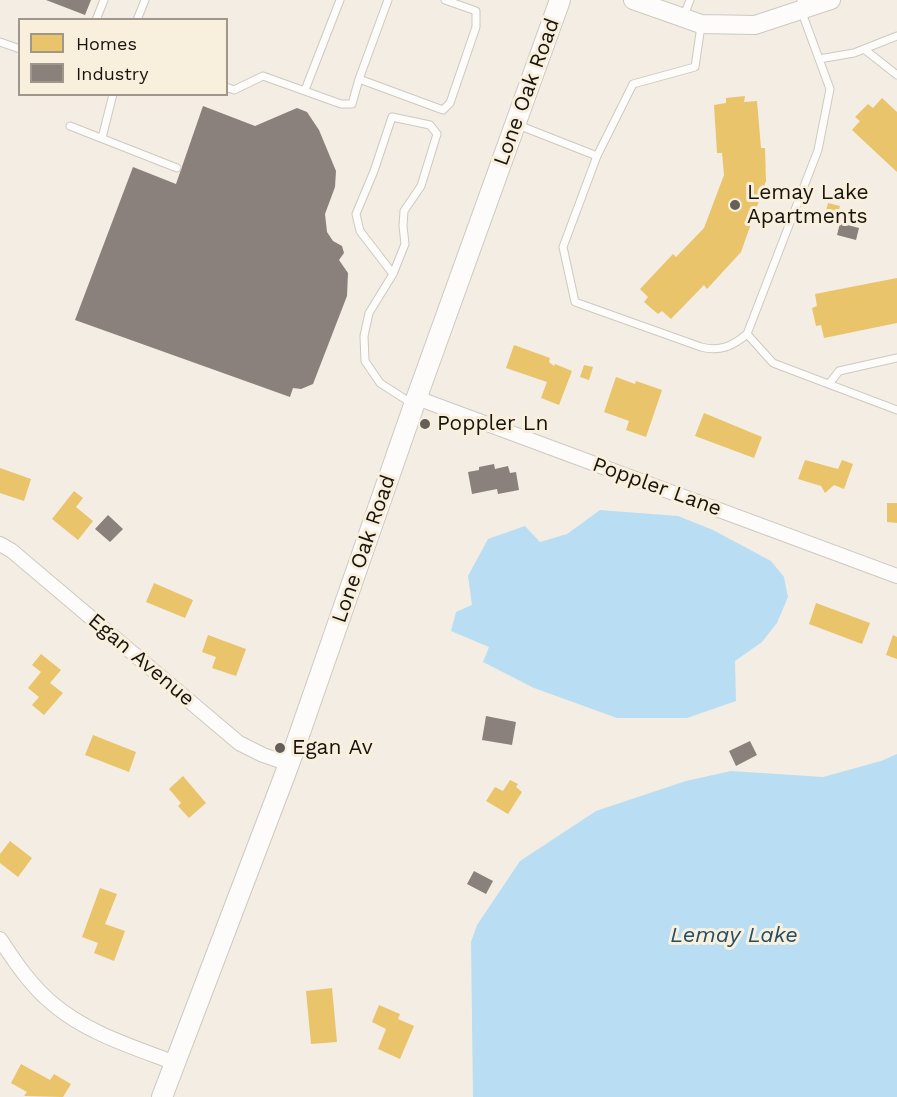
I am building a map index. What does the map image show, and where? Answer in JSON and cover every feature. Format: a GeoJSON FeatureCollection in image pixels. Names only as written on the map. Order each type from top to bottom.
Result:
{"type":"FeatureCollection","features":[{"type":"Feature","properties":{"kind":"main road","name":"Lone Oak Road"},"geometry":{"type":"LineString","coordinates":[[162,1097],[289,764],[415,401],[561,0]]}},
{"type":"Feature","properties":{"kind":"street"},"geometry":{"type":"LineString","coordinates":[[633,0],[701,24],[754,25],[801,5],[831,0]]}},
{"type":"Feature","properties":{"kind":"street","name":"Poppler Lane"},"geometry":{"type":"LineString","coordinates":[[415,401],[897,576]]}},
{"type":"Feature","properties":{"kind":"street","name":"Egan Avenue"},"geometry":{"type":"LineString","coordinates":[[0,544],[12,551],[239,743],[262,755],[289,764]]}},
{"type":"Feature","properties":{"kind":"street"},"geometry":{"type":"LineString","coordinates":[[0,939],[17,965],[53,1004],[101,1035],[175,1063]]}},
{"type":"Feature","properties":{"kind":"lane"},"geometry":{"type":"LineString","coordinates":[[97,18],[104,0]]}},
{"type":"Feature","properties":{"kind":"lane"},"geometry":{"type":"LineString","coordinates":[[138,18],[145,0]]}},
{"type":"Feature","properties":{"kind":"lane"},"geometry":{"type":"LineString","coordinates":[[305,90],[340,0]]}},
{"type":"Feature","properties":{"kind":"lane"},"geometry":{"type":"LineString","coordinates":[[228,88],[234,90],[263,76],[341,104],[352,104],[388,0]]}},
{"type":"Feature","properties":{"kind":"lane"},"geometry":{"type":"LineString","coordinates":[[359,79],[443,110],[450,103],[476,27],[476,11],[445,0]]}},
{"type":"Feature","properties":{"kind":"lane"},"geometry":{"type":"LineString","coordinates":[[683,18],[690,0]]}},
{"type":"Feature","properties":{"kind":"lane"},"geometry":{"type":"LineString","coordinates":[[701,24],[695,67],[633,84],[597,156],[563,247],[575,302],[706,349],[726,348],[737,343],[747,334],[818,150],[830,89],[801,5]]}},
{"type":"Feature","properties":{"kind":"lane"},"geometry":{"type":"LineString","coordinates":[[819,59],[864,49],[897,36]]}},
{"type":"Feature","properties":{"kind":"lane"},"geometry":{"type":"LineString","coordinates":[[0,42],[18,48]]}},
{"type":"Feature","properties":{"kind":"lane"},"geometry":{"type":"LineString","coordinates":[[864,49],[897,75]]}},
{"type":"Feature","properties":{"kind":"lane"},"geometry":{"type":"LineString","coordinates":[[102,138],[112,96]]}},
{"type":"Feature","properties":{"kind":"lane"},"geometry":{"type":"LineString","coordinates":[[393,274],[360,231],[356,214],[374,171],[392,117],[430,125],[437,134],[421,186],[404,211],[405,244],[393,274],[369,313],[364,336],[365,361],[380,383],[415,401]]}},
{"type":"Feature","properties":{"kind":"lane"},"geometry":{"type":"LineString","coordinates":[[515,124],[597,156]]}},
{"type":"Feature","properties":{"kind":"lane"},"geometry":{"type":"LineString","coordinates":[[70,126],[177,168]]}},
{"type":"Feature","properties":{"kind":"lane"},"geometry":{"type":"LineString","coordinates":[[747,334],[773,363],[897,410]]}},
{"type":"Feature","properties":{"kind":"lane"},"geometry":{"type":"LineString","coordinates":[[829,384],[839,371],[897,358]]}},
{"type":"Feature","properties":{"kind":"water"},"geometry":{"type":"Polygon","coordinates":[[[600,510],[678,516],[713,530],[771,561],[784,577],[788,597],[777,623],[762,642],[735,661],[736,701],[687,718],[617,718],[534,688],[483,662],[489,647],[451,631],[456,612],[472,605],[468,576],[488,539],[525,526],[540,542],[567,534],[600,510]]]}},
{"type":"Feature","properties":{"kind":"water","name":"Lemay Lake"},"geometry":{"type":"Polygon","coordinates":[[[897,754],[897,1097],[473,1097],[471,942],[477,925],[520,861],[596,811],[686,781],[731,771],[823,777],[881,761],[897,754]]]}},
{"type":"Feature","properties":{"kind":"building: Homes","name":"Lemay Lake Apartments"},"geometry":{"type":"Polygon","coordinates":[[[745,96],[744,102],[757,101],[761,148],[765,148],[766,181],[741,252],[707,289],[704,285],[671,319],[662,311],[658,314],[644,302],[648,297],[640,289],[673,254],[676,257],[704,228],[724,175],[722,153],[717,153],[714,105],[726,103],[726,98],[745,96]]]}},
{"type":"Feature","properties":{"kind":"building: Homes","name":"Lemay Lake Apartments"},"geometry":{"type":"Polygon","coordinates":[[[882,98],[897,112],[897,172],[852,130],[860,121],[855,117],[868,104],[873,108],[882,98]]]}},
{"type":"Feature","properties":{"kind":"building: Homes"},"geometry":{"type":"Polygon","coordinates":[[[828,203],[840,206],[835,225],[823,222],[828,203]]]}},
{"type":"Feature","properties":{"kind":"building: Homes","name":"Lemay Lake Apartments"},"geometry":{"type":"Polygon","coordinates":[[[897,278],[897,323],[824,338],[821,325],[816,326],[812,308],[817,306],[815,294],[897,278]]]}},
{"type":"Feature","properties":{"kind":"building: Homes"},"geometry":{"type":"Polygon","coordinates":[[[514,345],[550,358],[549,362],[554,366],[555,364],[572,371],[559,405],[541,398],[547,382],[506,368],[514,345]]]}},
{"type":"Feature","properties":{"kind":"building: Homes"},"geometry":{"type":"Polygon","coordinates":[[[584,365],[593,367],[589,380],[580,377],[584,365]]]}},
{"type":"Feature","properties":{"kind":"building: Homes"},"geometry":{"type":"Polygon","coordinates":[[[616,377],[662,390],[646,437],[626,430],[629,421],[604,412],[616,377]]]}},
{"type":"Feature","properties":{"kind":"building: Homes"},"geometry":{"type":"Polygon","coordinates":[[[704,413],[762,437],[754,458],[695,436],[704,413]]]}},
{"type":"Feature","properties":{"kind":"building: Homes"},"geometry":{"type":"Polygon","coordinates":[[[805,460],[838,469],[842,460],[853,464],[844,489],[834,485],[825,493],[821,486],[798,479],[805,460]]]}},
{"type":"Feature","properties":{"kind":"building: Homes"},"geometry":{"type":"Polygon","coordinates":[[[0,468],[31,479],[24,501],[0,493],[0,468]]]}},
{"type":"Feature","properties":{"kind":"building: Homes"},"geometry":{"type":"Polygon","coordinates":[[[74,491],[83,498],[76,507],[93,521],[78,540],[52,519],[74,491]]]}},
{"type":"Feature","properties":{"kind":"building: Homes"},"geometry":{"type":"Polygon","coordinates":[[[887,503],[897,503],[897,523],[887,522],[887,503]]]}},
{"type":"Feature","properties":{"kind":"building: Homes"},"geometry":{"type":"Polygon","coordinates":[[[154,583],[193,600],[185,618],[146,602],[154,583]]]}},
{"type":"Feature","properties":{"kind":"building: Homes"},"geometry":{"type":"Polygon","coordinates":[[[816,603],[870,623],[862,644],[809,624],[816,603]]]}},
{"type":"Feature","properties":{"kind":"building: Homes"},"geometry":{"type":"Polygon","coordinates":[[[208,635],[246,649],[236,676],[212,668],[216,657],[202,652],[208,635]]]}},
{"type":"Feature","properties":{"kind":"building: Homes"},"geometry":{"type":"Polygon","coordinates":[[[893,635],[897,637],[897,659],[886,655],[893,635]]]}},
{"type":"Feature","properties":{"kind":"building: Homes"},"geometry":{"type":"Polygon","coordinates":[[[41,654],[61,670],[50,683],[63,693],[44,715],[32,705],[39,697],[28,688],[41,672],[32,665],[41,654]]]}},
{"type":"Feature","properties":{"kind":"building: Homes"},"geometry":{"type":"Polygon","coordinates":[[[93,735],[136,752],[129,772],[85,755],[93,735]]]}},
{"type":"Feature","properties":{"kind":"building: Homes"},"geometry":{"type":"Polygon","coordinates":[[[183,776],[206,803],[189,818],[178,806],[181,803],[169,789],[183,776]]]}},
{"type":"Feature","properties":{"kind":"building: Homes"},"geometry":{"type":"Polygon","coordinates":[[[510,780],[518,784],[516,787],[522,792],[508,814],[486,801],[495,787],[503,791],[510,780]]]}},
{"type":"Feature","properties":{"kind":"building: Homes"},"geometry":{"type":"Polygon","coordinates":[[[10,841],[32,858],[18,877],[0,863],[0,854],[10,841]]]}},
{"type":"Feature","properties":{"kind":"building: Homes"},"geometry":{"type":"Polygon","coordinates":[[[100,888],[117,894],[105,924],[125,931],[114,961],[94,953],[98,943],[82,937],[100,888]]]}},
{"type":"Feature","properties":{"kind":"building: Homes"},"geometry":{"type":"Polygon","coordinates":[[[332,988],[337,1042],[311,1044],[306,991],[332,988]]]}},
{"type":"Feature","properties":{"kind":"building: Homes"},"geometry":{"type":"Polygon","coordinates":[[[379,1005],[400,1014],[398,1019],[414,1026],[400,1059],[378,1049],[386,1029],[372,1022],[379,1005]]]}},
{"type":"Feature","properties":{"kind":"building: Homes"},"geometry":{"type":"Polygon","coordinates":[[[21,1064],[50,1080],[54,1074],[71,1084],[63,1097],[24,1096],[27,1092],[11,1083],[21,1064]]]}},
{"type":"Feature","properties":{"kind":"building: Industry"},"geometry":{"type":"Polygon","coordinates":[[[46,0],[91,0],[85,15],[46,0]]]}},
{"type":"Feature","properties":{"kind":"building: Industry"},"geometry":{"type":"Polygon","coordinates":[[[203,106],[255,126],[297,108],[307,112],[319,130],[336,171],[335,187],[325,214],[327,232],[333,241],[342,246],[344,253],[339,260],[348,273],[347,296],[313,384],[301,389],[293,388],[290,397],[75,320],[133,167],[176,184],[203,106]]]}},
{"type":"Feature","properties":{"kind":"building: Industry"},"geometry":{"type":"Polygon","coordinates":[[[840,223],[859,228],[856,240],[837,235],[840,223]]]}},
{"type":"Feature","properties":{"kind":"building: Industry"},"geometry":{"type":"Polygon","coordinates":[[[494,464],[495,469],[508,466],[510,473],[516,472],[519,490],[498,494],[497,489],[472,494],[468,472],[494,464]]]}},
{"type":"Feature","properties":{"kind":"building: Industry"},"geometry":{"type":"Polygon","coordinates":[[[108,515],[123,529],[110,542],[95,529],[108,515]]]}},
{"type":"Feature","properties":{"kind":"building: Industry"},"geometry":{"type":"Polygon","coordinates":[[[486,716],[516,722],[512,745],[482,740],[486,716]]]}},
{"type":"Feature","properties":{"kind":"building: Industry"},"geometry":{"type":"Polygon","coordinates":[[[750,741],[757,755],[736,766],[729,751],[750,741]]]}},
{"type":"Feature","properties":{"kind":"building: Industry"},"geometry":{"type":"Polygon","coordinates":[[[474,871],[493,881],[486,894],[467,884],[474,871]]]}},
{"type":"Feature","properties":{"kind":"place","name":"Lemay Lake Apartments"},"geometry":{"type":"Point","coordinates":[735,205]}},
{"type":"Feature","properties":{"kind":"place","name":"Poppler Ln"},"geometry":{"type":"Point","coordinates":[425,424]}},
{"type":"Feature","properties":{"kind":"place","name":"Egan Av"},"geometry":{"type":"Point","coordinates":[280,748]}}]}
